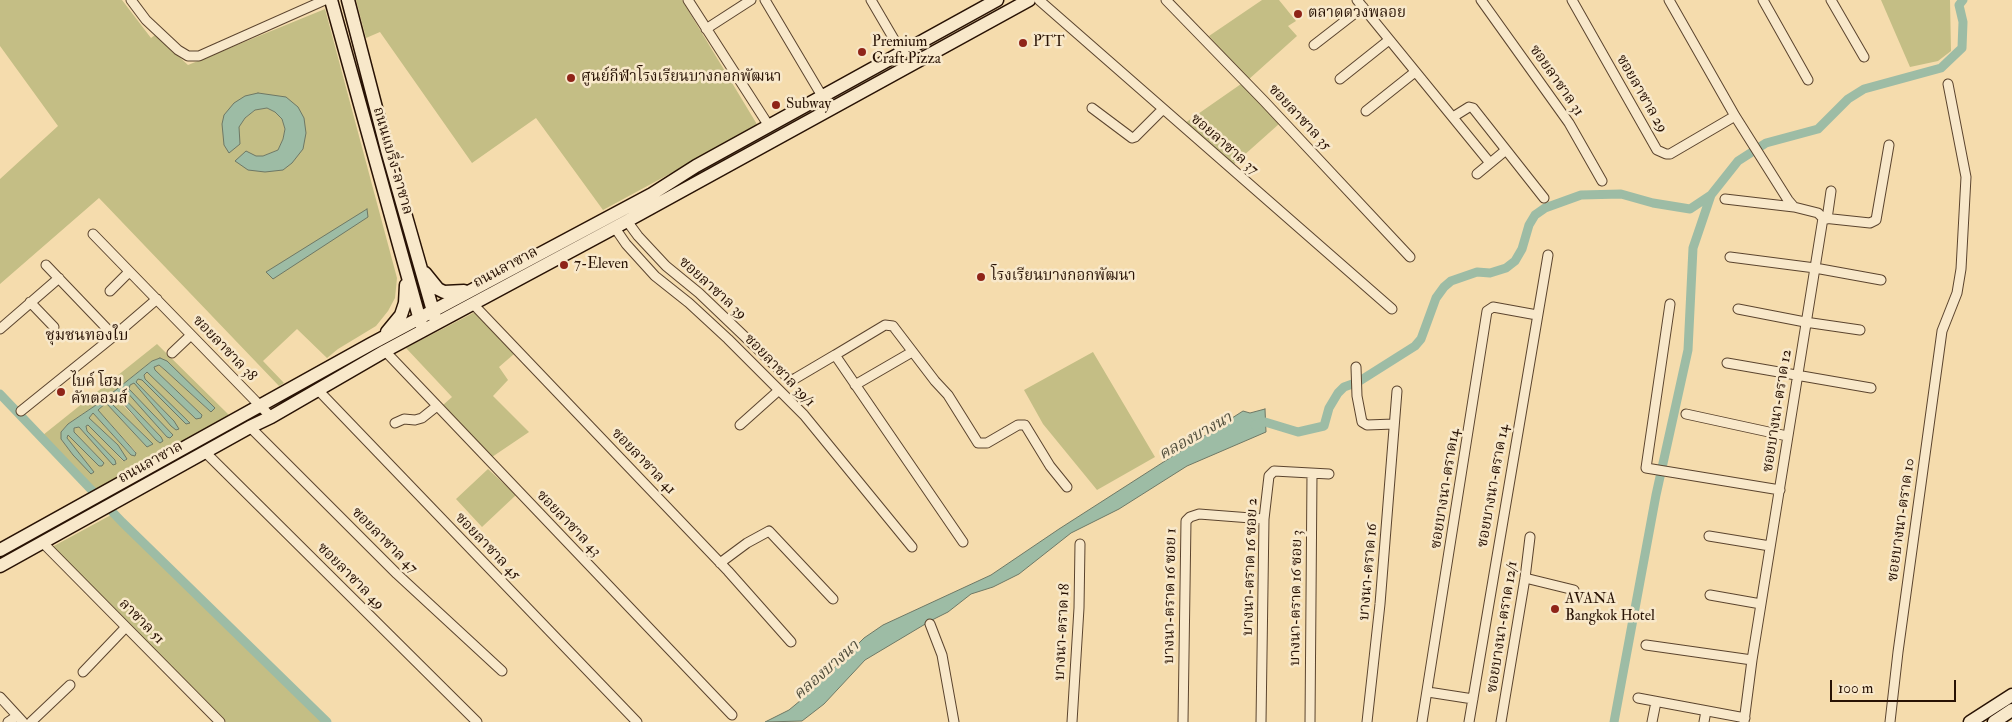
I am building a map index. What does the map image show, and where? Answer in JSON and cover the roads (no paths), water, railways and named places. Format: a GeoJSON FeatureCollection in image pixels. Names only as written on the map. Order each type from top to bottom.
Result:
{"type":"FeatureCollection","features":[{"type":"Feature","properties":{"kind":"street"},"geometry":{"type":"LineString","coordinates":[[131,0],[146,20],[178,50],[188,56],[199,56],[325,0]]}},
{"type":"Feature","properties":{"kind":"street","name":"ถนนแบริ่ง-ลาซาล"},"geometry":{"type":"LineString","coordinates":[[331,0],[423,331]]}},
{"type":"Feature","properties":{"kind":"street","name":"ถนนแบริ่ง-ลาซาล"},"geometry":{"type":"LineString","coordinates":[[348,0],[436,324]]}},
{"type":"Feature","properties":{"kind":"street"},"geometry":{"type":"LineString","coordinates":[[688,0],[777,138]]}},
{"type":"Feature","properties":{"kind":"street"},"geometry":{"type":"LineString","coordinates":[[706,29],[751,0]]}},
{"type":"Feature","properties":{"kind":"street"},"geometry":{"type":"LineString","coordinates":[[765,0],[822,96]]}},
{"type":"Feature","properties":{"kind":"street"},"geometry":{"type":"LineString","coordinates":[[870,0],[902,53]]}},
{"type":"Feature","properties":{"kind":"street","name":"ถนนลาซาล"},"geometry":{"type":"LineString","coordinates":[[0,566],[423,331],[628,221],[696,166],[997,0]]}},
{"type":"Feature","properties":{"kind":"street","name":"ถนนลาซาล"},"geometry":{"type":"LineString","coordinates":[[0,550],[482,284],[777,138],[1029,0]]}},
{"type":"Feature","properties":{"kind":"street","name":"ซอยลาซาล 37"},"geometry":{"type":"LineString","coordinates":[[1039,0],[1392,309]]}},
{"type":"Feature","properties":{"kind":"street","name":"ซอยลาซาล 35"},"geometry":{"type":"LineString","coordinates":[[1166,0],[1264,101],[1410,257]]}},
{"type":"Feature","properties":{"kind":"street","name":"ซอยลาซาล 31"},"geometry":{"type":"LineString","coordinates":[[1481,0],[1569,123],[1602,181]]}},
{"type":"Feature","properties":{"kind":"street","name":"ซอยลาซาล 29"},"geometry":{"type":"LineString","coordinates":[[1572,0],[1657,150],[1670,154],[1735,116]]}},
{"type":"Feature","properties":{"kind":"street"},"geometry":{"type":"LineString","coordinates":[[1669,0],[1735,116],[1794,207]]}},
{"type":"Feature","properties":{"kind":"street"},"geometry":{"type":"LineString","coordinates":[[1763,0],[1808,80]]}},
{"type":"Feature","properties":{"kind":"street"},"geometry":{"type":"LineString","coordinates":[[1831,0],[1864,57]]}},
{"type":"Feature","properties":{"kind":"street"},"geometry":{"type":"LineString","coordinates":[[1314,44],[1360,4],[1490,164]]}},
{"type":"Feature","properties":{"kind":"street"},"geometry":{"type":"LineString","coordinates":[[1340,79],[1389,40]]}},
{"type":"Feature","properties":{"kind":"street"},"geometry":{"type":"LineString","coordinates":[[1366,111],[1415,72]]}},
{"type":"Feature","properties":{"kind":"street","name":"ซอยบางนา-ตราด 10"},"geometry":{"type":"LineString","coordinates":[[1890,722],[1900,632],[1942,331],[1957,293],[1961,269],[1966,177],[1948,84]]}},
{"type":"Feature","properties":{"kind":"street"},"geometry":{"type":"LineString","coordinates":[[1453,117],[1469,107],[1472,108],[1544,198]]}},
{"type":"Feature","properties":{"kind":"street"},"geometry":{"type":"LineString","coordinates":[[1092,108],[1132,138],[1163,109]]}},
{"type":"Feature","properties":{"kind":"street"},"geometry":{"type":"LineString","coordinates":[[1725,199],[1794,207],[1818,213],[1825,218],[1870,223],[1876,220],[1888,146]]}},
{"type":"Feature","properties":{"kind":"street"},"geometry":{"type":"LineString","coordinates":[[1477,174],[1506,150]]}},
{"type":"Feature","properties":{"kind":"street","name":"ซอยบางนา-ตราด 12"},"geometry":{"type":"LineString","coordinates":[[1744,720],[1760,604],[1780,490],[1805,322],[1831,191]]}},
{"type":"Feature","properties":{"kind":"street","name":"ซอยลาซาล 39"},"geometry":{"type":"LineString","coordinates":[[628,221],[638,236],[666,266],[699,293],[788,378],[792,380],[796,378],[890,324],[948,395],[978,443],[987,442],[1018,425],[1025,425],[1050,466],[1067,487]]}},
{"type":"Feature","properties":{"kind":"street","name":"ซอยลาซาล 39/1"},"geometry":{"type":"LineString","coordinates":[[614,228],[655,276],[689,303],[728,339],[778,392],[804,415],[912,547]]}},
{"type":"Feature","properties":{"kind":"street","name":"ซอยลาซาล 38"},"geometry":{"type":"LineString","coordinates":[[93,234],[271,417]]}},
{"type":"Feature","properties":{"kind":"street"},"geometry":{"type":"LineString","coordinates":[[416,252],[423,270],[438,289],[444,292],[456,292],[482,284]]}},
{"type":"Feature","properties":{"kind":"street","name":"ซอยบางนา-ตราด 14"},"geometry":{"type":"LineString","coordinates":[[1469,722],[1548,255]]}},
{"type":"Feature","properties":{"kind":"street"},"geometry":{"type":"LineString","coordinates":[[1730,257],[1815,268],[1881,280]]}},
{"type":"Feature","properties":{"kind":"street"},"geometry":{"type":"LineString","coordinates":[[371,344],[386,334],[403,309],[406,280],[404,262]]}},
{"type":"Feature","properties":{"kind":"street"},"geometry":{"type":"LineString","coordinates":[[46,265],[114,336]]}},
{"type":"Feature","properties":{"kind":"street"},"geometry":{"type":"LineString","coordinates":[[110,291],[129,272]]}},
{"type":"Feature","properties":{"kind":"street"},"geometry":{"type":"LineString","coordinates":[[0,329],[59,278]]}},
{"type":"Feature","properties":{"kind":"street"},"geometry":{"type":"LineString","coordinates":[[22,411],[157,299]]}},
{"type":"Feature","properties":{"kind":"street"},"geometry":{"type":"LineString","coordinates":[[30,302],[54,327]]}},
{"type":"Feature","properties":{"kind":"street","name":"ซอยลาซาล 41"},"geometry":{"type":"LineString","coordinates":[[473,304],[720,562],[792,642]]}},
{"type":"Feature","properties":{"kind":"street"},"geometry":{"type":"LineString","coordinates":[[1670,304],[1646,468],[1780,490]]}},
{"type":"Feature","properties":{"kind":"street","name":"ซอยบางนา-ตราด14"},"geometry":{"type":"LineString","coordinates":[[1422,722],[1487,311],[1493,308],[1537,315]]}},
{"type":"Feature","properties":{"kind":"street"},"geometry":{"type":"LineString","coordinates":[[1738,309],[1860,330]]}},
{"type":"Feature","properties":{"kind":"street"},"geometry":{"type":"LineString","coordinates":[[172,353],[191,335]]}},
{"type":"Feature","properties":{"kind":"street","name":"ซอยลาซาล 43"},"geometry":{"type":"LineString","coordinates":[[385,352],[732,715]]}},
{"type":"Feature","properties":{"kind":"street"},"geometry":{"type":"LineString","coordinates":[[855,385],[912,352]]}},
{"type":"Feature","properties":{"kind":"street"},"geometry":{"type":"LineString","coordinates":[[835,355],[963,542]]}},
{"type":"Feature","properties":{"kind":"street"},"geometry":{"type":"LineString","coordinates":[[1727,363],[1871,388]]}},
{"type":"Feature","properties":{"kind":"street"},"geometry":{"type":"LineString","coordinates":[[1356,367],[1358,396],[1364,423],[1367,425],[1394,424]]}},
{"type":"Feature","properties":{"kind":"street"},"geometry":{"type":"LineString","coordinates":[[300,383],[314,393]]}},
{"type":"Feature","properties":{"kind":"street","name":"บางนา-ตราด 16"},"geometry":{"type":"LineString","coordinates":[[1367,722],[1380,604],[1397,391]]}},
{"type":"Feature","properties":{"kind":"street"},"geometry":{"type":"LineString","coordinates":[[740,425],[778,392]]}},
{"type":"Feature","properties":{"kind":"street","name":"ซอยลาซาล 45"},"geometry":{"type":"LineString","coordinates":[[314,393],[637,722]]}},
{"type":"Feature","properties":{"kind":"street"},"geometry":{"type":"LineString","coordinates":[[395,423],[404,419],[415,420],[422,418],[437,406]]}},
{"type":"Feature","properties":{"kind":"street"},"geometry":{"type":"LineString","coordinates":[[1686,414],[1787,436]]}},
{"type":"Feature","properties":{"kind":"street","name":"ซอยลาซาล 47"},"geometry":{"type":"LineString","coordinates":[[250,427],[397,574],[502,671]]}},
{"type":"Feature","properties":{"kind":"street","name":"ซอยลาซาล 49"},"geometry":{"type":"LineString","coordinates":[[205,452],[477,722]]}},
{"type":"Feature","properties":{"kind":"street","name":"บางนา-ตราด 16 ซอย 2"},"geometry":{"type":"LineString","coordinates":[[1261,722],[1264,520],[1268,476],[1274,472],[1329,474]]}},
{"type":"Feature","properties":{"kind":"street","name":"บางนา-ตราด 16 ซอย 3"},"geometry":{"type":"LineString","coordinates":[[1310,722],[1312,474]]}},
{"type":"Feature","properties":{"kind":"street","name":"บางนา-ตราด 16 ซอย 1"},"geometry":{"type":"LineString","coordinates":[[1183,722],[1186,521],[1190,517],[1199,514],[1264,520]]}},
{"type":"Feature","properties":{"kind":"street"},"geometry":{"type":"LineString","coordinates":[[720,562],[747,543],[769,531],[833,599]]}},
{"type":"Feature","properties":{"kind":"street"},"geometry":{"type":"LineString","coordinates":[[1709,536],[1770,546]]}},
{"type":"Feature","properties":{"kind":"street","name":"ซอยบางนา-ตราด 12/1"},"geometry":{"type":"LineString","coordinates":[[1501,722],[1526,578],[1530,537]]}},
{"type":"Feature","properties":{"kind":"street","name":"ลาซาล 51"},"geometry":{"type":"LineString","coordinates":[[42,542],[220,722]]}},
{"type":"Feature","properties":{"kind":"street","name":"บางนา-ตราด 18"},"geometry":{"type":"LineString","coordinates":[[1072,722],[1079,608],[1080,544]]}},
{"type":"Feature","properties":{"kind":"street"},"geometry":{"type":"LineString","coordinates":[[1526,578],[1574,590]]}},
{"type":"Feature","properties":{"kind":"street"},"geometry":{"type":"LineString","coordinates":[[1710,595],[1760,604]]}},
{"type":"Feature","properties":{"kind":"street"},"geometry":{"type":"LineString","coordinates":[[930,624],[942,656],[954,722]]}},
{"type":"Feature","properties":{"kind":"street"},"geometry":{"type":"LineString","coordinates":[[84,672],[126,627]]}},
{"type":"Feature","properties":{"kind":"street"},"geometry":{"type":"LineString","coordinates":[[1646,645],[1752,660]]}},
{"type":"Feature","properties":{"kind":"street"},"geometry":{"type":"LineString","coordinates":[[31,722],[70,685]]}},
{"type":"Feature","properties":{"kind":"street"},"geometry":{"type":"LineString","coordinates":[[1428,692],[1473,699]]}},
{"type":"Feature","properties":{"kind":"street"},"geometry":{"type":"LineString","coordinates":[[1970,722],[2012,695]]}},
{"type":"Feature","properties":{"kind":"street"},"geometry":{"type":"LineString","coordinates":[[0,696],[20,719],[8,722]]}},
{"type":"Feature","properties":{"kind":"street"},"geometry":{"type":"LineString","coordinates":[[1638,698],[1744,720]]}},
{"type":"Feature","properties":{"kind":"street"},"geometry":{"type":"LineString","coordinates":[[1652,722],[1656,702]]}},
{"type":"Feature","properties":{"kind":"street"},"geometry":{"type":"LineString","coordinates":[[1994,722],[2012,710]]}},
{"type":"Feature","properties":{"kind":"street"},"geometry":{"type":"LineString","coordinates":[[1704,722],[1706,711]]}},
{"type":"Feature","properties":{"kind":"waterway","name":"คลองบางนา"},"geometry":{"type":"LineString","coordinates":[[1255,425],[1265,422],[1298,432],[1324,426],[1329,408],[1344,387],[1358,382],[1415,346],[1421,339],[1436,298],[1444,287],[1451,281],[1477,272],[1490,273],[1506,268],[1515,261],[1522,249],[1529,225],[1535,215],[1545,208],[1581,195],[1621,194],[1653,203],[1690,209],[1711,195],[1738,161],[1766,143],[1818,129],[1848,99],[1864,89],[1941,68],[1962,48],[1963,22],[1959,5],[1963,0]]}},
{"type":"Feature","properties":{"kind":"waterway"},"geometry":{"type":"LineString","coordinates":[[1614,722],[1656,495],[1688,350],[1693,248],[1711,195]]}},
{"type":"Feature","properties":{"kind":"waterway"},"geometry":{"type":"LineString","coordinates":[[0,394],[122,522],[327,722]]}},
{"type":"Feature","properties":{"kind":"place","name":"ตลาดดวงพลอย"},"geometry":{"type":"Point","coordinates":[1298,14]}},
{"type":"Feature","properties":{"kind":"place","name":"PTT"},"geometry":{"type":"Point","coordinates":[1023,43]}},
{"type":"Feature","properties":{"kind":"place","name":"Premium Craft Pizza"},"geometry":{"type":"Point","coordinates":[862,52]}},
{"type":"Feature","properties":{"kind":"place","name":"ศูนย์กีฬาโรงเรียนบางกอกพัฒนา"},"geometry":{"type":"Point","coordinates":[571,78]}},
{"type":"Feature","properties":{"kind":"place","name":"Subway"},"geometry":{"type":"Point","coordinates":[776,105]}},
{"type":"Feature","properties":{"kind":"place","name":"7-Eleven"},"geometry":{"type":"Point","coordinates":[564,265]}},
{"type":"Feature","properties":{"kind":"place","name":"โรงเรียนบางกอกพัฒนา"},"geometry":{"type":"Point","coordinates":[981,277]}},
{"type":"Feature","properties":{"kind":"place","name":"ไบค์ โฮม คัทตอมส์"},"geometry":{"type":"Point","coordinates":[61,392]}},
{"type":"Feature","properties":{"kind":"place","name":"AVANA Bangkok Hotel"},"geometry":{"type":"Point","coordinates":[1555,609]}},
{"type":"Feature","properties":{"kind":"district","name":"ชุมชนทองใบ"},"geometry":{"type":"Point","coordinates":[87,337]}}]}
